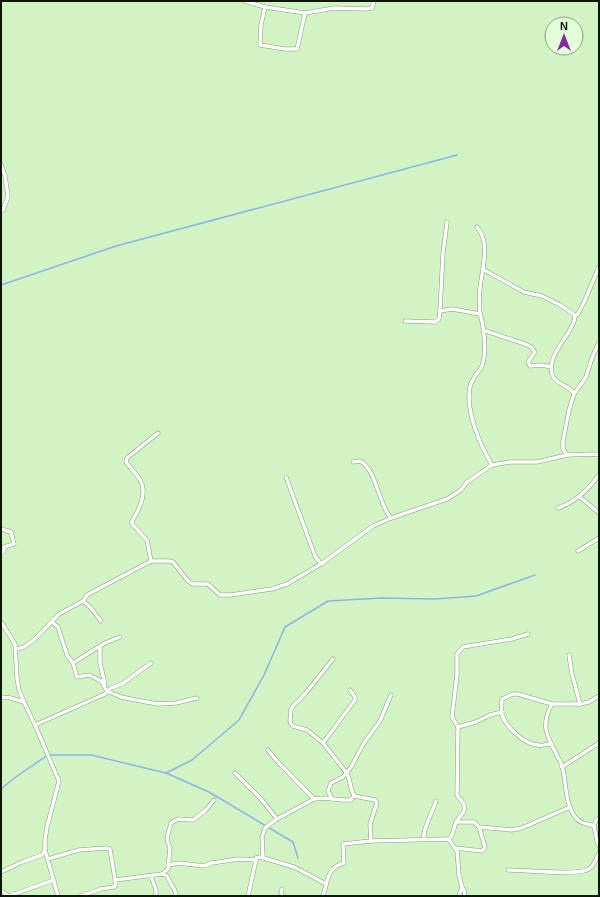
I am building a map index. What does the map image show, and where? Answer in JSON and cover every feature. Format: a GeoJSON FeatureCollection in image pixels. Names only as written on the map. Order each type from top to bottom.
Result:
{"type":"FeatureCollection","features":[{"type":"Feature","properties":{"kind":"street"},"geometry":{"type":"LineString","coordinates":[[244,1],[265,7],[305,13],[334,8],[367,9],[372,8],[374,1]]}},
{"type":"Feature","properties":{"kind":"street"},"geometry":{"type":"LineString","coordinates":[[265,7],[261,25],[260,45],[285,49],[297,49],[305,13]]}},
{"type":"Feature","properties":{"kind":"street"},"geometry":{"type":"LineString","coordinates":[[1,164],[5,176],[8,197],[3,210],[1,211]]}},
{"type":"Feature","properties":{"kind":"street"},"geometry":{"type":"LineString","coordinates":[[405,321],[435,322],[439,319],[443,253],[447,222]]}},
{"type":"Feature","properties":{"kind":"street"},"geometry":{"type":"LineString","coordinates":[[477,227],[482,232],[484,238],[484,270],[480,287],[480,314],[483,330],[484,354],[482,366],[472,379],[469,388],[470,404],[472,423],[492,465]]}},
{"type":"Feature","properties":{"kind":"street"},"geometry":{"type":"LineString","coordinates":[[574,394],[573,391],[556,381],[552,376],[551,367],[558,348],[574,322],[575,315],[578,314],[585,300],[599,267]]}},
{"type":"Feature","properties":{"kind":"street"},"geometry":{"type":"LineString","coordinates":[[484,270],[524,292],[542,296],[575,315]]}},
{"type":"Feature","properties":{"kind":"street"},"geometry":{"type":"LineString","coordinates":[[440,311],[452,310],[480,314]]}},
{"type":"Feature","properties":{"kind":"street"},"geometry":{"type":"LineString","coordinates":[[483,330],[531,347],[535,352],[528,362],[530,366],[542,365],[551,367]]}},
{"type":"Feature","properties":{"kind":"street"},"geometry":{"type":"LineString","coordinates":[[567,455],[564,449],[563,441],[569,410],[574,394],[586,377],[599,342]]}},
{"type":"Feature","properties":{"kind":"street"},"geometry":{"type":"LineString","coordinates":[[151,561],[147,540],[132,524],[132,521],[141,505],[142,486],[140,480],[127,464],[126,460],[158,433]]}},
{"type":"Feature","properties":{"kind":"street"},"geometry":{"type":"LineString","coordinates":[[16,649],[24,647],[34,640],[59,614],[83,602],[88,595],[151,561],[173,562],[188,581],[193,584],[208,584],[220,595],[224,596],[272,589],[287,584],[321,564],[373,526],[391,518],[447,499],[461,490],[468,482],[492,465],[510,462],[537,462],[567,455],[599,455]]}},
{"type":"Feature","properties":{"kind":"street"},"geometry":{"type":"LineString","coordinates":[[353,462],[360,460],[366,466],[391,518]]}},
{"type":"Feature","properties":{"kind":"street"},"geometry":{"type":"LineString","coordinates":[[558,508],[566,506],[580,497],[599,475]]}},
{"type":"Feature","properties":{"kind":"street"},"geometry":{"type":"LineString","coordinates":[[286,478],[314,556],[321,564]]}},
{"type":"Feature","properties":{"kind":"street"},"geometry":{"type":"LineString","coordinates":[[580,497],[599,513]]}},
{"type":"Feature","properties":{"kind":"street"},"geometry":{"type":"LineString","coordinates":[[1,529],[11,532],[14,544],[4,547],[4,552],[1,553]]}},
{"type":"Feature","properties":{"kind":"street"},"geometry":{"type":"LineString","coordinates":[[578,551],[599,538]]}},
{"type":"Feature","properties":{"kind":"street"},"geometry":{"type":"LineString","coordinates":[[83,602],[90,607],[101,621]]}},
{"type":"Feature","properties":{"kind":"street"},"geometry":{"type":"LineString","coordinates":[[1,622],[13,640],[16,649],[19,690],[59,781],[59,786],[47,826],[45,850],[58,896]]}},
{"type":"Feature","properties":{"kind":"street"},"geometry":{"type":"LineString","coordinates":[[52,622],[58,627],[67,655],[73,663],[76,677],[89,675],[99,679],[107,689],[121,697],[158,704],[176,703],[197,698]]}},
{"type":"Feature","properties":{"kind":"street"},"geometry":{"type":"LineString","coordinates":[[449,840],[454,833],[457,822],[463,814],[464,808],[463,803],[457,795],[458,727],[452,717],[457,675],[457,654],[463,647],[512,639],[528,634]]}},
{"type":"Feature","properties":{"kind":"street"},"geometry":{"type":"LineString","coordinates":[[73,663],[120,637]]}},
{"type":"Feature","properties":{"kind":"street"},"geometry":{"type":"LineString","coordinates":[[35,724],[105,694],[107,689],[100,663],[100,647]]}},
{"type":"Feature","properties":{"kind":"street"},"geometry":{"type":"LineString","coordinates":[[569,655],[572,674],[580,704]]}},
{"type":"Feature","properties":{"kind":"street"},"geometry":{"type":"LineString","coordinates":[[332,659],[305,694],[293,706],[291,724],[307,730],[322,743],[346,772],[349,777],[354,796]]}},
{"type":"Feature","properties":{"kind":"street"},"geometry":{"type":"LineString","coordinates":[[107,689],[122,684],[151,663]]}},
{"type":"Feature","properties":{"kind":"street"},"geometry":{"type":"LineString","coordinates":[[322,743],[355,700],[355,697],[350,690]]}},
{"type":"Feature","properties":{"kind":"street"},"geometry":{"type":"LineString","coordinates":[[551,744],[538,746],[528,743],[519,737],[511,728],[502,712],[502,699],[512,694],[518,694],[552,704],[580,704],[589,702],[599,696]]}},
{"type":"Feature","properties":{"kind":"street"},"geometry":{"type":"LineString","coordinates":[[332,799],[328,791],[331,783],[343,777],[351,767],[364,743],[380,722],[391,695]]}},
{"type":"Feature","properties":{"kind":"street"},"geometry":{"type":"LineString","coordinates":[[1,697],[24,702]]}},
{"type":"Feature","properties":{"kind":"street"},"geometry":{"type":"LineString","coordinates":[[552,704],[547,718],[546,727],[551,744],[555,749],[562,767],[570,807],[580,822],[594,826]]}},
{"type":"Feature","properties":{"kind":"street"},"geometry":{"type":"LineString","coordinates":[[458,727],[502,712]]}},
{"type":"Feature","properties":{"kind":"street"},"geometry":{"type":"LineString","coordinates":[[562,767],[599,743]]}},
{"type":"Feature","properties":{"kind":"street"},"geometry":{"type":"LineString","coordinates":[[268,750],[314,799]]}},
{"type":"Feature","properties":{"kind":"street"},"geometry":{"type":"LineString","coordinates":[[235,773],[261,799],[276,819]]}},
{"type":"Feature","properties":{"kind":"street"},"geometry":{"type":"LineString","coordinates":[[263,858],[262,837],[265,828],[276,819],[314,799],[351,800],[354,796]]}},
{"type":"Feature","properties":{"kind":"street"},"geometry":{"type":"LineString","coordinates":[[354,796],[375,800],[377,803],[370,824],[371,841]]}},
{"type":"Feature","properties":{"kind":"street"},"geometry":{"type":"LineString","coordinates":[[115,880],[162,874],[168,869],[170,848],[167,840],[171,823],[178,819],[193,820],[206,810],[214,800]]}},
{"type":"Feature","properties":{"kind":"street"},"geometry":{"type":"LineString","coordinates":[[424,839],[423,836],[426,826],[433,813],[436,801]]}},
{"type":"Feature","properties":{"kind":"street"},"geometry":{"type":"LineString","coordinates":[[479,827],[512,830],[522,828],[570,807]]}},
{"type":"Feature","properties":{"kind":"street"},"geometry":{"type":"LineString","coordinates":[[599,818],[594,826],[599,845]]}},
{"type":"Feature","properties":{"kind":"street"},"geometry":{"type":"LineString","coordinates":[[456,848],[482,851],[485,847],[479,827],[474,822],[457,822]]}},
{"type":"Feature","properties":{"kind":"street"},"geometry":{"type":"LineString","coordinates":[[323,896],[330,871],[337,864],[344,863],[344,843],[424,839],[449,840],[456,848],[459,875],[465,896]]}},
{"type":"Feature","properties":{"kind":"street"},"geometry":{"type":"LineString","coordinates":[[48,859],[79,850],[110,849],[116,885],[114,887],[101,889],[81,896]]}},
{"type":"Feature","properties":{"kind":"street"},"geometry":{"type":"LineString","coordinates":[[1,872],[42,855],[45,850]]}},
{"type":"Feature","properties":{"kind":"street"},"geometry":{"type":"LineString","coordinates":[[508,870],[580,872],[589,870],[594,864],[599,853]]}},
{"type":"Feature","properties":{"kind":"street"},"geometry":{"type":"LineString","coordinates":[[168,865],[179,863],[204,866],[212,863],[238,859],[256,860],[258,858],[263,858],[294,867],[326,884]]}},
{"type":"Feature","properties":{"kind":"street"},"geometry":{"type":"LineString","coordinates":[[248,896],[256,860]]}},
{"type":"Feature","properties":{"kind":"street"},"geometry":{"type":"LineString","coordinates":[[162,874],[167,876],[169,883],[176,890],[176,896]]}},
{"type":"Feature","properties":{"kind":"street"},"geometry":{"type":"LineString","coordinates":[[151,876],[156,890],[156,896]]}},
{"type":"Feature","properties":{"kind":"street"},"geometry":{"type":"LineString","coordinates":[[1,891],[9,896],[54,880]]}},
{"type":"Feature","properties":{"kind":"street"},"geometry":{"type":"LineString","coordinates":[[459,896],[462,887]]}},
{"type":"Feature","properties":{"kind":"street"},"geometry":{"type":"LineString","coordinates":[[282,889],[281,894],[283,896]]}},
{"type":"Feature","properties":{"kind":"waterway"},"geometry":{"type":"LineString","coordinates":[[1,285],[116,246],[457,155]]}},
{"type":"Feature","properties":{"kind":"waterway"},"geometry":{"type":"LineString","coordinates":[[1,789],[48,755],[91,755],[166,773],[192,760],[239,720],[264,675],[285,627],[328,601],[382,598],[435,599],[476,596],[535,575]]}},
{"type":"Feature","properties":{"kind":"waterway"},"geometry":{"type":"LineString","coordinates":[[166,773],[209,792],[293,842],[298,858]]}}]}
